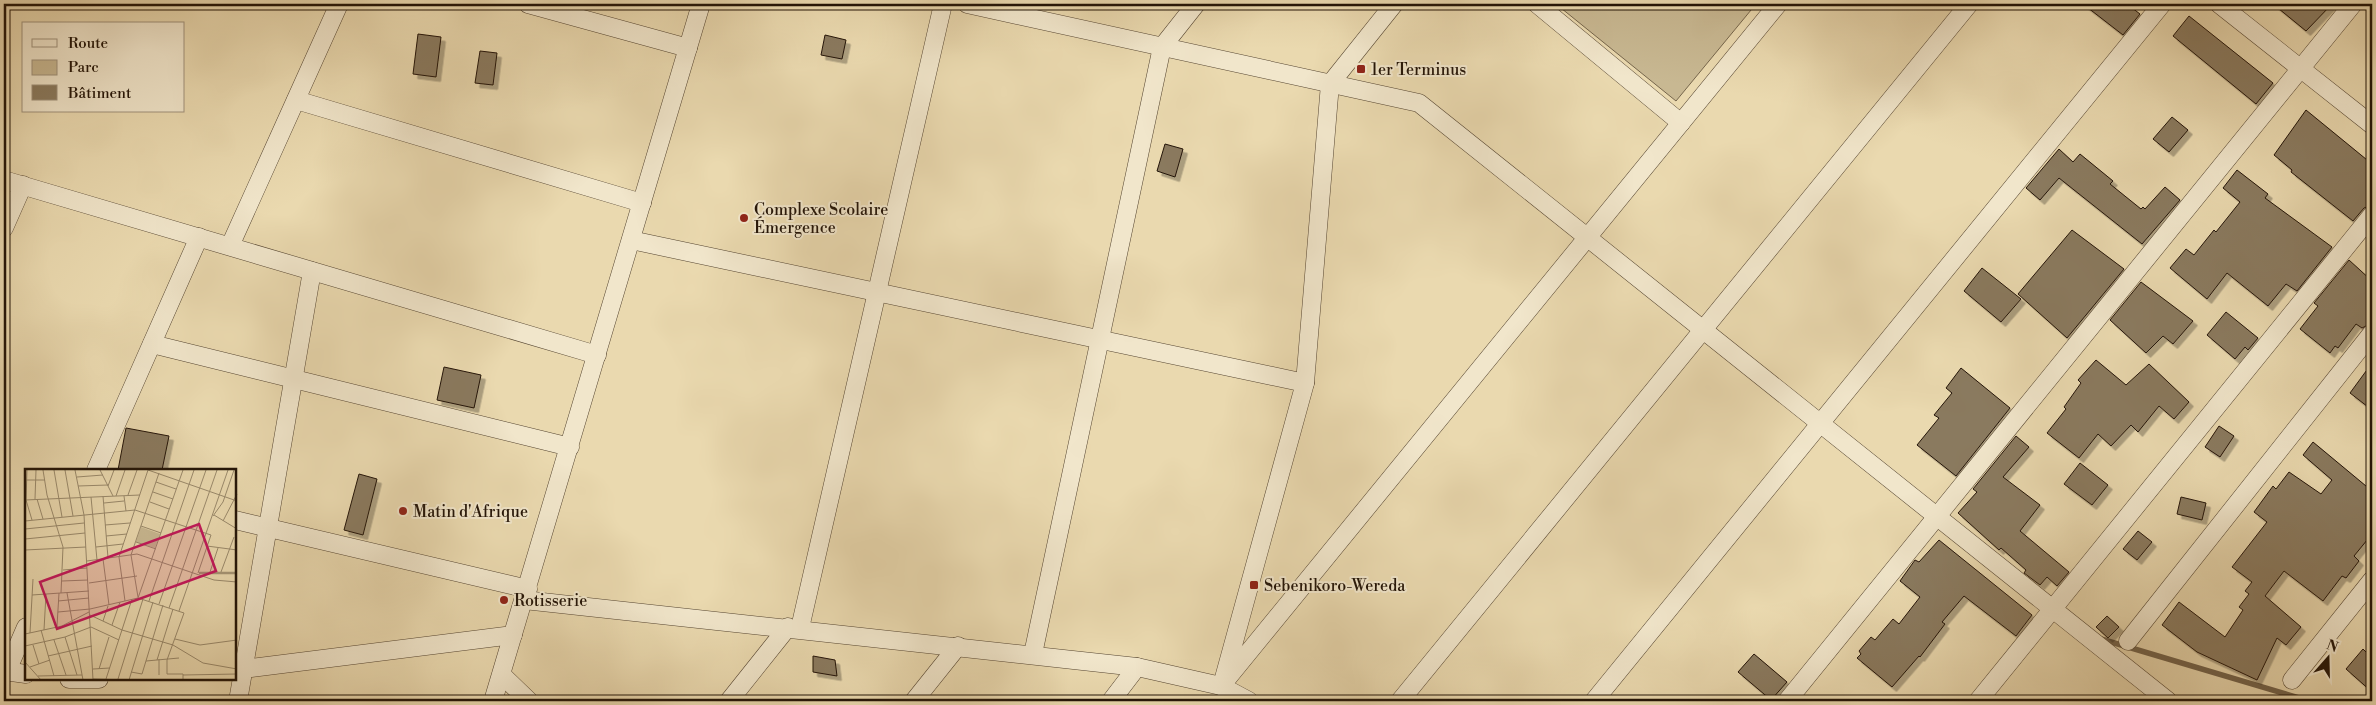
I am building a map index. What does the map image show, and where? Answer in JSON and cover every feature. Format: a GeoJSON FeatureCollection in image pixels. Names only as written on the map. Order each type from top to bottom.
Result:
{"type":"FeatureCollection","features":[{"type":"Feature","properties":{"kind":"street"},"geometry":{"type":"LineString","coordinates":[[230,246],[339,4]]}},
{"type":"Feature","properties":{"kind":"street"},"geometry":{"type":"LineString","coordinates":[[528,4],[688,48]]}},
{"type":"Feature","properties":{"kind":"street"},"geometry":{"type":"LineString","coordinates":[[494,701],[701,4]]}},
{"type":"Feature","properties":{"kind":"street"},"geometry":{"type":"LineString","coordinates":[[729,701],[794,628],[877,292],[943,4]]}},
{"type":"Feature","properties":{"kind":"street"},"geometry":{"type":"LineString","coordinates":[[967,4],[1008,8],[1162,46],[1419,103],[2168,701]]}},
{"type":"Feature","properties":{"kind":"street"},"geometry":{"type":"LineString","coordinates":[[1033,654],[1162,46],[1196,4]]}},
{"type":"Feature","properties":{"kind":"street"},"geometry":{"type":"LineString","coordinates":[[1221,686],[1305,383],[1330,84],[1394,4]]}},
{"type":"Feature","properties":{"kind":"street"},"geometry":{"type":"LineString","coordinates":[[1537,4],[1681,123]]}},
{"type":"Feature","properties":{"kind":"street"},"geometry":{"type":"LineString","coordinates":[[1221,686],[1778,4]]}},
{"type":"Feature","properties":{"kind":"street"},"geometry":{"type":"LineString","coordinates":[[1400,701],[1969,4]]}},
{"type":"Feature","properties":{"kind":"street"},"geometry":{"type":"LineString","coordinates":[[1594,701],[2162,4]]}},
{"type":"Feature","properties":{"kind":"street"},"geometry":{"type":"LineString","coordinates":[[2219,4],[2372,125]]}},
{"type":"Feature","properties":{"kind":"street"},"geometry":{"type":"LineString","coordinates":[[1787,701],[2353,4]]}},
{"type":"Feature","properties":{"kind":"street"},"geometry":{"type":"LineString","coordinates":[[296,100],[642,203]]}},
{"type":"Feature","properties":{"kind":"street"},"geometry":{"type":"LineString","coordinates":[[4,180],[597,355]]}},
{"type":"Feature","properties":{"kind":"street"},"geometry":{"type":"LineString","coordinates":[[4,228],[23,185]]}},
{"type":"Feature","properties":{"kind":"street"},"geometry":{"type":"LineString","coordinates":[[1978,701],[2372,216]]}},
{"type":"Feature","properties":{"kind":"street"},"geometry":{"type":"LineString","coordinates":[[96,469],[199,237]]}},
{"type":"Feature","properties":{"kind":"street"},"geometry":{"type":"LineString","coordinates":[[631,240],[1305,383]]}},
{"type":"Feature","properties":{"kind":"street"},"geometry":{"type":"LineString","coordinates":[[238,701],[239,669],[268,527],[312,271]]}},
{"type":"Feature","properties":{"kind":"street"},"geometry":{"type":"LineString","coordinates":[[2128,641],[2372,333]]}},
{"type":"Feature","properties":{"kind":"street"},"geometry":{"type":"LineString","coordinates":[[152,344],[570,447]]}},
{"type":"Feature","properties":{"kind":"street"},"geometry":{"type":"LineString","coordinates":[[236,520],[526,595],[1137,667],[1221,686],[1249,701]]}},
{"type":"Feature","properties":{"kind":"street"},"geometry":{"type":"LineString","coordinates":[[2292,680],[2372,580]]}},
{"type":"Feature","properties":{"kind":"street"},"geometry":{"type":"LineString","coordinates":[[25,629],[5,671],[25,674]]}},
{"type":"Feature","properties":{"kind":"street"},"geometry":{"type":"LineString","coordinates":[[239,669],[514,635]]}},
{"type":"Feature","properties":{"kind":"street"},"geometry":{"type":"LineString","coordinates":[[914,701],[958,646]]}},
{"type":"Feature","properties":{"kind":"street"},"geometry":{"type":"LineString","coordinates":[[1110,701],[1137,667]]}},
{"type":"Feature","properties":{"kind":"street"},"geometry":{"type":"LineString","coordinates":[[502,675],[528,701]]}},
{"type":"Feature","properties":{"kind":"green space"},"geometry":{"type":"Polygon","coordinates":[[[1556,4],[1756,4],[1676,101],[1556,4]]]}},
{"type":"Feature","properties":{"kind":"building"},"geometry":{"type":"Polygon","coordinates":[[[2083,4],[2127,4],[2140,14],[2123,35],[2083,4]]]}},
{"type":"Feature","properties":{"kind":"building"},"geometry":{"type":"Polygon","coordinates":[[[2273,4],[2332,4],[2306,31],[2273,4]]]}},
{"type":"Feature","properties":{"kind":"building"},"geometry":{"type":"Polygon","coordinates":[[[2189,16],[2273,83],[2256,104],[2173,36],[2189,16]]]}},
{"type":"Feature","properties":{"kind":"building"},"geometry":{"type":"Polygon","coordinates":[[[418,34],[441,37],[436,77],[413,74],[418,34]]]}},
{"type":"Feature","properties":{"kind":"building"},"geometry":{"type":"Polygon","coordinates":[[[825,35],[846,40],[842,59],[821,55],[825,35]]]}},
{"type":"Feature","properties":{"kind":"building"},"geometry":{"type":"Polygon","coordinates":[[[480,51],[497,53],[493,85],[475,83],[480,51]]]}},
{"type":"Feature","properties":{"kind":"building"},"geometry":{"type":"Polygon","coordinates":[[[2306,110],[2372,164],[2372,205],[2364,208],[2353,221],[2291,172],[2292,170],[2274,155],[2306,110]]]}},
{"type":"Feature","properties":{"kind":"building"},"geometry":{"type":"Polygon","coordinates":[[[2172,117],[2188,130],[2169,152],[2153,139],[2172,117]]]}},
{"type":"Feature","properties":{"kind":"building"},"geometry":{"type":"Polygon","coordinates":[[[1165,144],[1183,149],[1175,177],[1157,171],[1165,144]]]}},
{"type":"Feature","properties":{"kind":"building"},"geometry":{"type":"Polygon","coordinates":[[[2059,149],[2073,162],[2080,154],[2113,181],[2110,184],[2141,209],[2143,207],[2145,209],[2165,187],[2180,200],[2142,244],[2059,178],[2040,200],[2026,188],[2059,149]]]}},
{"type":"Feature","properties":{"kind":"building"},"geometry":{"type":"Polygon","coordinates":[[[2237,170],[2268,194],[2265,198],[2332,247],[2297,291],[2286,284],[2268,306],[2227,273],[2207,299],[2170,268],[2186,249],[2194,255],[2214,230],[2216,232],[2240,202],[2223,188],[2237,170]]]}},
{"type":"Feature","properties":{"kind":"building"},"geometry":{"type":"Polygon","coordinates":[[[2072,230],[2124,269],[2067,338],[2018,294],[2072,230]]]}},
{"type":"Feature","properties":{"kind":"building"},"geometry":{"type":"Polygon","coordinates":[[[2349,260],[2372,281],[2372,323],[2362,328],[2356,324],[2338,348],[2335,346],[2330,353],[2300,329],[2318,306],[2314,303],[2349,260]]]}},
{"type":"Feature","properties":{"kind":"building"},"geometry":{"type":"Polygon","coordinates":[[[1982,268],[2021,299],[2001,322],[1964,291],[1982,268]]]}},
{"type":"Feature","properties":{"kind":"building"},"geometry":{"type":"Polygon","coordinates":[[[2141,282],[2193,321],[2173,344],[2163,336],[2146,353],[2110,320],[2141,282]]]}},
{"type":"Feature","properties":{"kind":"building"},"geometry":{"type":"Polygon","coordinates":[[[2226,312],[2258,338],[2248,350],[2245,347],[2235,359],[2207,335],[2226,312]]]}},
{"type":"Feature","properties":{"kind":"building"},"geometry":{"type":"Polygon","coordinates":[[[2096,360],[2126,385],[2149,364],[2189,402],[2174,419],[2159,406],[2138,432],[2131,425],[2111,446],[2098,434],[2079,458],[2047,433],[2066,409],[2064,407],[2081,383],[2078,380],[2096,360]]]}},
{"type":"Feature","properties":{"kind":"building"},"geometry":{"type":"Polygon","coordinates":[[[2372,363],[2372,410],[2350,393],[2372,363]]]}},
{"type":"Feature","properties":{"kind":"building"},"geometry":{"type":"Polygon","coordinates":[[[444,367],[481,375],[474,408],[437,400],[444,367]]]}},
{"type":"Feature","properties":{"kind":"building"},"geometry":{"type":"Polygon","coordinates":[[[1961,368],[2010,408],[1956,476],[1917,445],[1939,418],[1934,415],[1952,393],[1946,388],[1961,368]]]}},
{"type":"Feature","properties":{"kind":"building"},"geometry":{"type":"Polygon","coordinates":[[[2219,426],[2234,436],[2220,457],[2205,447],[2219,426]]]}},
{"type":"Feature","properties":{"kind":"building"},"geometry":{"type":"Polygon","coordinates":[[[126,428],[169,436],[162,469],[118,469],[126,428]]]}},
{"type":"Feature","properties":{"kind":"building"},"geometry":{"type":"Polygon","coordinates":[[[2016,436],[2029,447],[2003,477],[2040,505],[2020,531],[2069,572],[2057,586],[2047,577],[2040,585],[2024,573],[2026,570],[2001,548],[1999,550],[1958,513],[1977,492],[1973,489],[2016,436]]]}},
{"type":"Feature","properties":{"kind":"building"},"geometry":{"type":"Polygon","coordinates":[[[2313,442],[2372,491],[2372,534],[2354,556],[2359,561],[2346,578],[2342,576],[2323,601],[2284,571],[2265,596],[2301,627],[2286,645],[2277,638],[2257,680],[2197,652],[2162,625],[2179,602],[2225,637],[2243,610],[2239,607],[2249,594],[2245,591],[2252,582],[2232,567],[2267,522],[2254,512],[2273,486],[2276,489],[2289,472],[2321,494],[2332,480],[2303,455],[2313,442]]]}},
{"type":"Feature","properties":{"kind":"building"},"geometry":{"type":"Polygon","coordinates":[[[2080,463],[2108,485],[2092,505],[2064,484],[2080,463]]]}},
{"type":"Feature","properties":{"kind":"building"},"geometry":{"type":"Polygon","coordinates":[[[359,474],[377,479],[363,535],[344,530],[359,474]]]}},
{"type":"Feature","properties":{"kind":"building"},"geometry":{"type":"Polygon","coordinates":[[[2181,497],[2206,503],[2202,520],[2177,514],[2181,497]]]}},
{"type":"Feature","properties":{"kind":"building"},"geometry":{"type":"Polygon","coordinates":[[[2138,531],[2152,542],[2137,560],[2123,549],[2138,531]]]}},
{"type":"Feature","properties":{"kind":"building"},"geometry":{"type":"Polygon","coordinates":[[[1939,540],[2032,615],[2016,636],[1964,596],[1942,622],[1945,624],[1920,657],[1892,687],[1857,658],[1861,654],[1859,651],[1871,637],[1875,640],[1893,619],[1899,624],[1920,597],[1900,581],[1915,560],[1919,562],[1939,540]]]}},
{"type":"Feature","properties":{"kind":"building"},"geometry":{"type":"Polygon","coordinates":[[[2107,616],[2119,627],[2108,638],[2096,627],[2107,616]]]}},
{"type":"Feature","properties":{"kind":"building"},"geometry":{"type":"Polygon","coordinates":[[[2363,649],[2372,658],[2372,692],[2346,669],[2363,649]]]}},
{"type":"Feature","properties":{"kind":"building"},"geometry":{"type":"Polygon","coordinates":[[[1754,654],[1787,682],[1771,700],[1738,672],[1754,654]]]}},
{"type":"Feature","properties":{"kind":"building"},"geometry":{"type":"Polygon","coordinates":[[[813,656],[835,660],[837,676],[813,672],[813,656]]]}},
{"type":"Feature","properties":{"kind":"waterway"},"geometry":{"type":"LineString","coordinates":[[2101,639],[2309,701]]}},
{"type":"Feature","properties":{"kind":"place","name":"1er Terminus"},"geometry":{"type":"Point","coordinates":[1361,69]}},
{"type":"Feature","properties":{"kind":"place","name":"Complexe Scolaire Émergence"},"geometry":{"type":"Point","coordinates":[744,218]}},
{"type":"Feature","properties":{"kind":"place","name":"Matin d'Afrique"},"geometry":{"type":"Point","coordinates":[403,511]}},
{"type":"Feature","properties":{"kind":"place","name":"Sebenikoro-Wereda"},"geometry":{"type":"Point","coordinates":[1254,585]}},
{"type":"Feature","properties":{"kind":"place","name":"Rotisserie"},"geometry":{"type":"Point","coordinates":[504,600]}}]}
